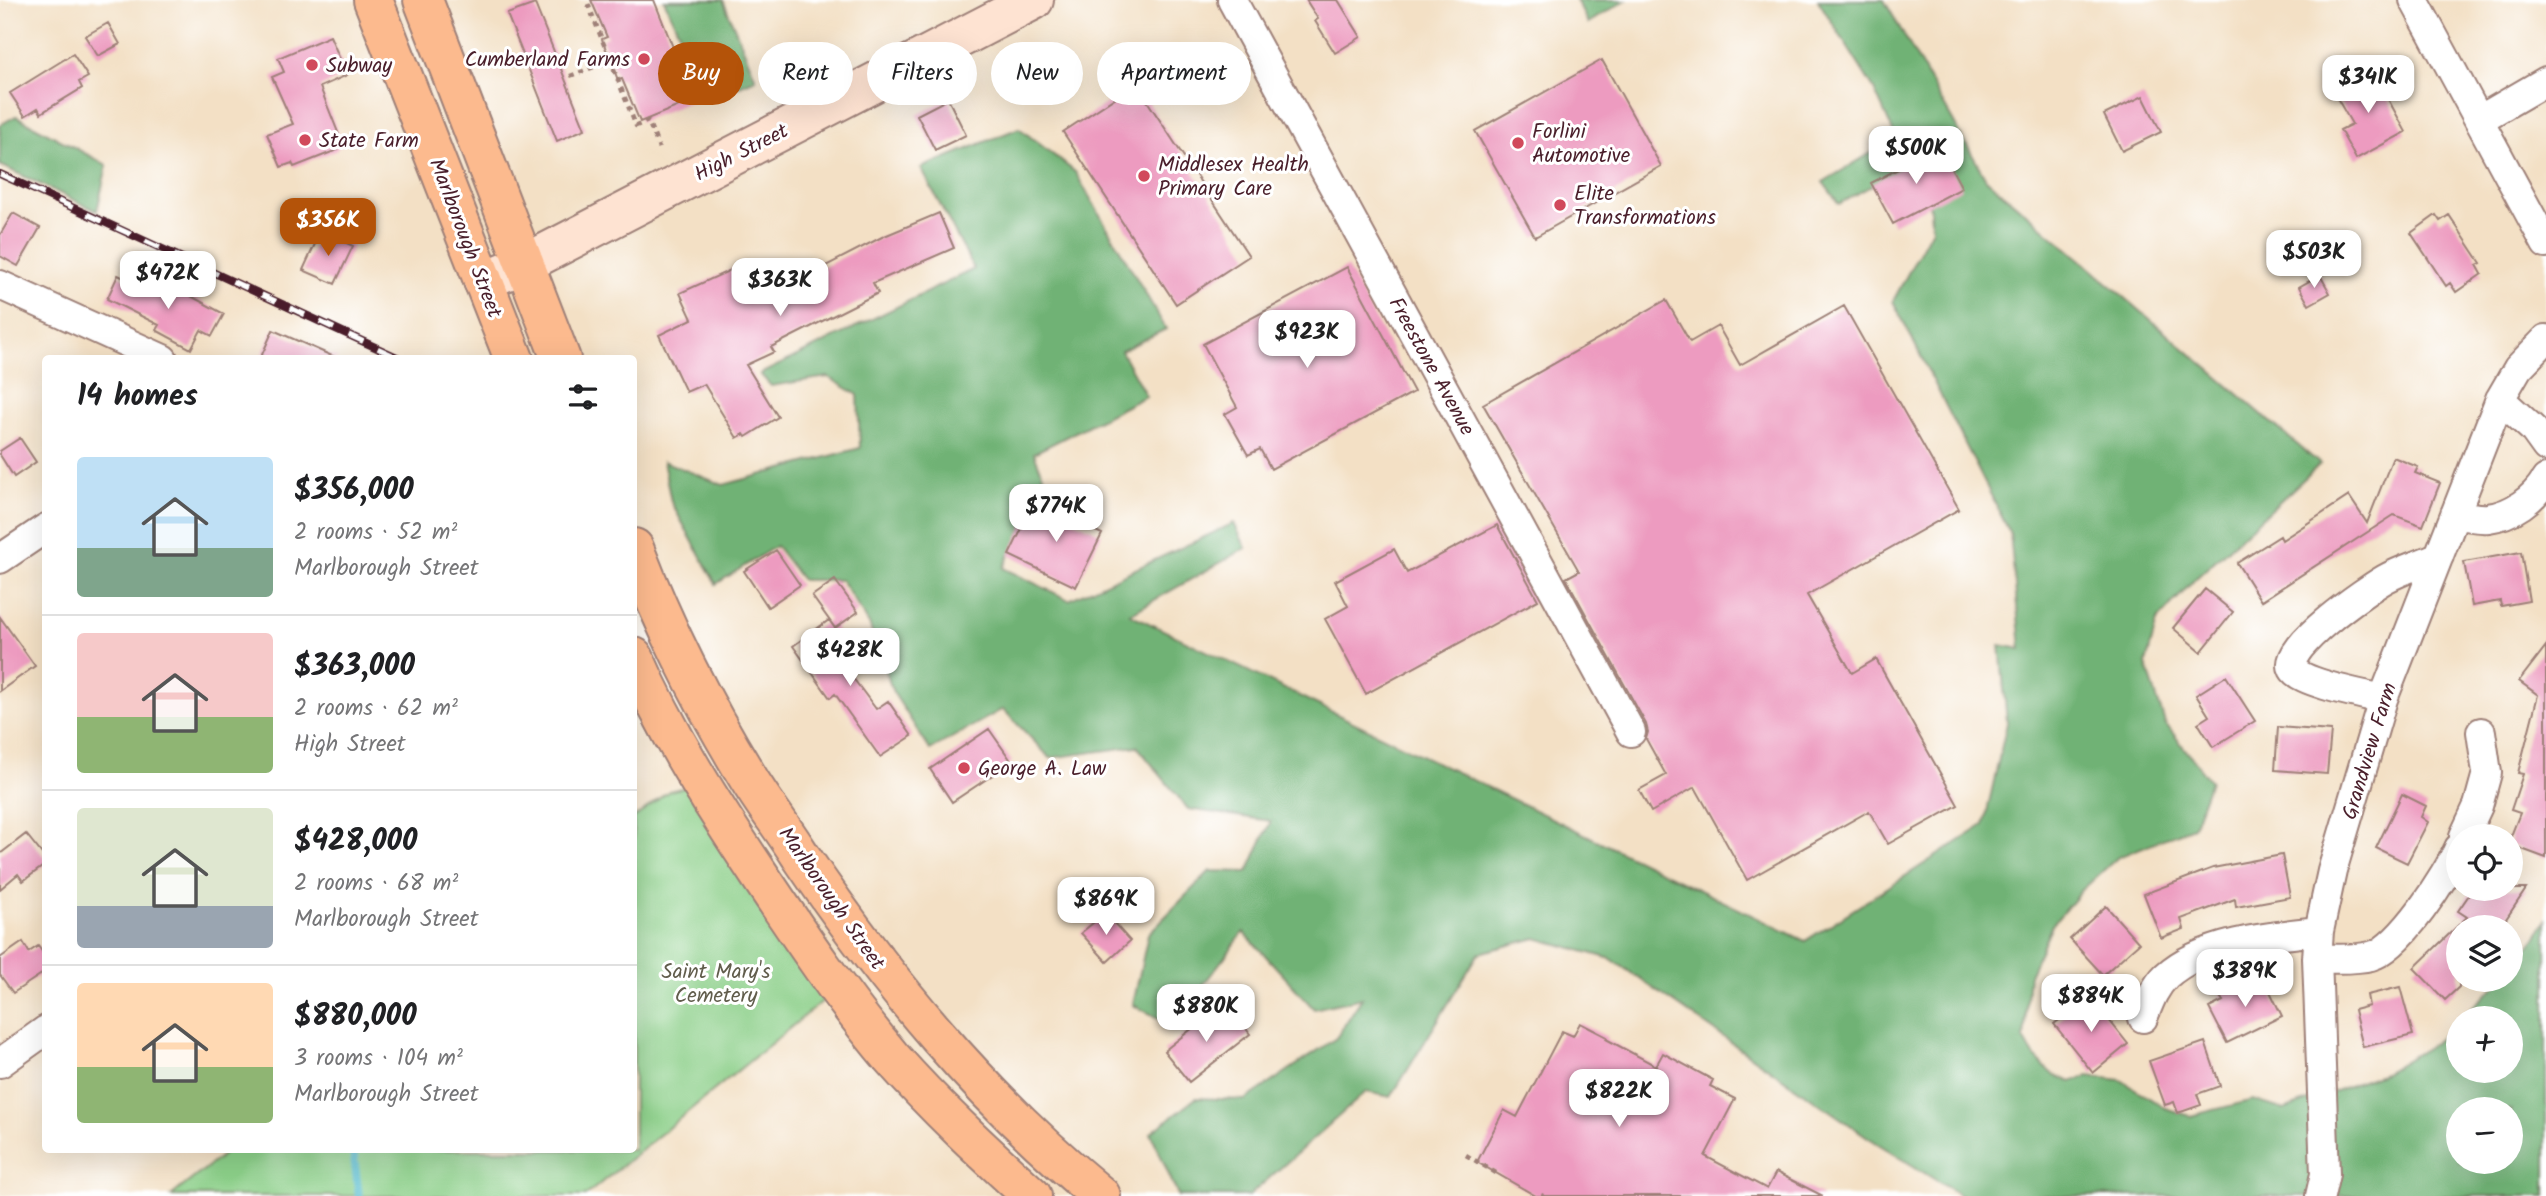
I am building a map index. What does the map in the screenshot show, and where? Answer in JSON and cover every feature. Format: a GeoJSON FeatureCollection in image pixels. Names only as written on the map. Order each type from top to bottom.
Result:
{"type":"FeatureCollection","features":[{"type":"Feature","properties":{"kind":"highway","name":"Marlborough Street"},"geometry":{"type":"LineString","coordinates":[[373,0],[511,355]]}},
{"type":"Feature","properties":{"kind":"highway"},"geometry":{"type":"LineString","coordinates":[[423,0],[559,355]]}},
{"type":"Feature","properties":{"kind":"highway","name":"Marlborough Street"},"geometry":{"type":"LineString","coordinates":[[637,555],[687,668],[747,776],[881,969],[966,1069],[1010,1115],[1101,1196]]}},
{"type":"Feature","properties":{"kind":"highway"},"geometry":{"type":"LineString","coordinates":[[637,664],[709,800],[826,972],[892,1058],[1032,1196]]}},
{"type":"Feature","properties":{"kind":"street","name":"High Street"},"geometry":{"type":"LineString","coordinates":[[483,281],[524,264],[1034,0]]}},
{"type":"Feature","properties":{"kind":"street","name":"Freestone Avenue"},"geometry":{"type":"LineString","coordinates":[[1232,0],[1631,732]]}},
{"type":"Feature","properties":{"kind":"street"},"geometry":{"type":"LineString","coordinates":[[2414,0],[2546,244]]}},
{"type":"Feature","properties":{"kind":"street"},"geometry":{"type":"LineString","coordinates":[[2479,120],[2546,81]]}},
{"type":"Feature","properties":{"kind":"street"},"geometry":{"type":"LineString","coordinates":[[0,285],[154,355]]}},
{"type":"Feature","properties":{"kind":"street","name":"Grandview Farm"},"geometry":{"type":"LineString","coordinates":[[2320,1196],[2325,1174],[2317,958],[2319,930],[2332,871],[2383,699],[2500,399],[2518,369],[2546,339]]}},
{"type":"Feature","properties":{"kind":"street"},"geometry":{"type":"LineString","coordinates":[[2500,399],[2533,429],[2546,447]]}},
{"type":"Feature","properties":{"kind":"street"},"geometry":{"type":"LineString","coordinates":[[2455,514],[2486,519],[2505,514],[2530,498],[2546,479]]}},
{"type":"Feature","properties":{"kind":"street"},"geometry":{"type":"LineString","coordinates":[[0,559],[42,531]]}},
{"type":"Feature","properties":{"kind":"street"},"geometry":{"type":"LineString","coordinates":[[2383,699],[2310,680],[2295,672],[2291,665],[2293,656],[2343,608],[2386,578],[2439,556]]}},
{"type":"Feature","properties":{"kind":"street"},"geometry":{"type":"LineString","coordinates":[[2470,824],[2478,806],[2487,773],[2481,732]]}},
{"type":"Feature","properties":{"kind":"street"},"geometry":{"type":"LineString","coordinates":[[2317,958],[2373,956],[2382,951],[2408,927],[2446,872]]}},
{"type":"Feature","properties":{"kind":"street"},"geometry":{"type":"LineString","coordinates":[[2143,1018],[2151,995],[2165,977],[2182,965],[2231,945],[2264,937],[2319,930]]}},
{"type":"Feature","properties":{"kind":"street"},"geometry":{"type":"LineString","coordinates":[[0,1063],[42,1033]]}},
{"type":"Feature","properties":{"kind":"path"},"geometry":{"type":"LineString","coordinates":[[588,4],[636,126],[651,121],[659,148]]}},
{"type":"Feature","properties":{"kind":"path"},"geometry":{"type":"LineString","coordinates":[[570,76],[610,61]]}},
{"type":"Feature","properties":{"kind":"path"},"geometry":{"type":"LineString","coordinates":[[1466,1155],[1496,1173]]}},
{"type":"Feature","properties":{"kind":"green space"},"geometry":{"type":"Polygon","coordinates":[[[664,0],[723,0],[741,42],[683,42],[664,0]]]}},
{"type":"Feature","properties":{"kind":"green space"},"geometry":{"type":"Polygon","coordinates":[[[1576,0],[1626,0],[1588,23],[1576,0]]]}},
{"type":"Feature","properties":{"kind":"green space"},"geometry":{"type":"Polygon","coordinates":[[[1818,0],[1884,0],[1986,179],[2320,464],[2194,580],[2157,621],[2146,664],[2165,723],[2210,781],[2193,827],[2118,857],[2081,891],[2052,925],[2029,975],[2024,1039],[2034,1056],[2051,1073],[2071,1082],[2088,1076],[2121,1080],[2165,1108],[2190,1116],[2253,1100],[2284,1110],[2384,1073],[2433,1044],[2446,1032],[2446,1083],[2523,1083],[2523,1006],[2473,1006],[2489,992],[2523,992],[2523,954],[2546,920],[2546,1196],[1961,1196],[1869,1138],[1611,959],[1536,938],[1479,953],[1391,1097],[1366,1092],[1249,1196],[1178,1196],[1151,1133],[1196,1098],[1245,1100],[1336,1038],[1362,998],[1314,1009],[1244,932],[1172,1025],[1133,1005],[1148,934],[1210,871],[1248,872],[1271,821],[1188,809],[1137,746],[1050,758],[1003,709],[930,750],[893,692],[869,624],[841,580],[802,580],[776,546],[716,584],[671,502],[663,461],[723,485],[860,448],[858,395],[828,377],[771,386],[760,374],[974,269],[921,168],[1019,128],[1075,172],[1166,329],[1121,351],[1146,396],[1034,453],[1046,483],[1003,568],[1069,600],[1234,523],[1246,548],[1130,614],[1805,941],[1984,825],[2007,723],[2000,645],[2021,649],[2010,533],[1893,301],[1932,229],[1924,156],[1839,204],[1823,182],[1896,138],[1874,89],[1818,0]]]}},
{"type":"Feature","properties":{"kind":"green space"},"geometry":{"type":"Polygon","coordinates":[[[744,50],[756,79],[744,84],[744,50]]]}},
{"type":"Feature","properties":{"kind":"green space"},"geometry":{"type":"Polygon","coordinates":[[[16,116],[107,165],[97,211],[0,165],[0,125],[16,116]]]}},
{"type":"Feature","properties":{"kind":"green space","name":"Saint Mary's Cemetery"},"geometry":{"type":"Polygon","coordinates":[[[686,787],[824,1000],[585,1196],[171,1196],[225,1153],[637,1153],[637,816],[669,791],[686,787]]]}},
{"type":"Feature","properties":{"kind":"building","name":"Cumberland Farms"},"geometry":{"type":"Polygon","coordinates":[[[591,0],[654,0],[671,42],[658,42],[658,105],[682,105],[640,122],[622,79],[618,80],[602,39],[607,37],[591,0]]]}},
{"type":"Feature","properties":{"kind":"building"},"geometry":{"type":"Polygon","coordinates":[[[1306,0],[1338,0],[1361,37],[1335,53],[1315,21],[1318,19],[1306,0]]]}},
{"type":"Feature","properties":{"kind":"building","name":"Cumberland Farms"},"geometry":{"type":"Polygon","coordinates":[[[535,4],[585,129],[557,141],[507,14],[535,4]]]}},
{"type":"Feature","properties":{"kind":"building"},"geometry":{"type":"Polygon","coordinates":[[[108,23],[120,44],[98,56],[85,36],[108,23]]]}},
{"type":"Feature","properties":{"kind":"building"},"geometry":{"type":"Polygon","coordinates":[[[330,36],[347,75],[320,87],[343,145],[337,150],[294,167],[292,163],[281,167],[267,134],[293,124],[272,77],[284,72],[278,58],[330,36]]]}},
{"type":"Feature","properties":{"kind":"building"},"geometry":{"type":"Polygon","coordinates":[[[73,54],[88,77],[79,82],[82,88],[41,113],[38,108],[25,116],[10,93],[73,54]]]}},
{"type":"Feature","properties":{"kind":"building"},"geometry":{"type":"Polygon","coordinates":[[[1602,60],[1661,166],[1535,237],[1475,131],[1602,60]]]}},
{"type":"Feature","properties":{"kind":"building"},"geometry":{"type":"Polygon","coordinates":[[[2368,69],[2406,132],[2356,159],[2340,130],[2352,124],[2334,93],[2347,86],[2344,82],[2368,69]]]}},
{"type":"Feature","properties":{"kind":"building"},"geometry":{"type":"Polygon","coordinates":[[[2143,96],[2161,132],[2122,151],[2104,115],[2143,96]]]}},
{"type":"Feature","properties":{"kind":"building"},"geometry":{"type":"Polygon","coordinates":[[[936,105],[951,105],[966,135],[935,150],[917,115],[936,105]]]}},
{"type":"Feature","properties":{"kind":"building","name":"Middlesex Health Primary Care"},"geometry":{"type":"Polygon","coordinates":[[[1104,105],[1150,105],[1249,256],[1176,304],[1063,132],[1104,105]]]}},
{"type":"Feature","properties":{"kind":"building"},"geometry":{"type":"Polygon","coordinates":[[[1940,147],[1962,188],[1893,224],[1871,183],[1940,147]]]}},
{"type":"Feature","properties":{"kind":"building"},"geometry":{"type":"Polygon","coordinates":[[[13,213],[40,228],[18,266],[0,256],[0,235],[13,213]]]}},
{"type":"Feature","properties":{"kind":"building"},"geometry":{"type":"Polygon","coordinates":[[[939,213],[954,248],[873,283],[878,293],[771,347],[774,352],[746,365],[778,417],[746,437],[744,434],[737,438],[704,384],[686,392],[659,335],[692,319],[680,293],[735,268],[752,304],[882,237],[939,213]]]}},
{"type":"Feature","properties":{"kind":"building"},"geometry":{"type":"Polygon","coordinates":[[[2436,215],[2440,221],[2449,215],[2481,263],[2477,265],[2482,274],[2456,292],[2450,283],[2446,286],[2411,233],[2436,215]]]}},
{"type":"Feature","properties":{"kind":"building"},"geometry":{"type":"Polygon","coordinates":[[[321,231],[353,246],[335,284],[303,270],[321,231]]]}},
{"type":"Feature","properties":{"kind":"building"},"geometry":{"type":"Polygon","coordinates":[[[1347,267],[1414,392],[1271,469],[1260,449],[1248,455],[1225,414],[1237,407],[1203,344],[1347,267]]]}},
{"type":"Feature","properties":{"kind":"building"},"geometry":{"type":"Polygon","coordinates":[[[118,275],[172,301],[178,289],[224,314],[212,336],[201,330],[191,349],[156,330],[159,325],[107,299],[118,275]]]}},
{"type":"Feature","properties":{"kind":"building"},"geometry":{"type":"Polygon","coordinates":[[[2320,275],[2330,293],[2309,305],[2299,287],[2320,275]]]}},
{"type":"Feature","properties":{"kind":"building"},"geometry":{"type":"Polygon","coordinates":[[[1666,300],[1690,342],[1718,326],[1740,365],[1844,306],[1959,509],[1807,595],[1852,673],[1876,659],[1958,805],[1888,844],[1869,811],[1747,880],[1695,787],[1651,812],[1639,790],[1666,775],[1646,739],[1646,724],[1566,578],[1579,571],[1483,404],[1666,300]]]}},
{"type":"Feature","properties":{"kind":"building"},"geometry":{"type":"Polygon","coordinates":[[[273,330],[330,355],[262,355],[273,330]]]}},
{"type":"Feature","properties":{"kind":"building"},"geometry":{"type":"Polygon","coordinates":[[[20,438],[36,462],[14,477],[0,451],[20,438]]]}},
{"type":"Feature","properties":{"kind":"building"},"geometry":{"type":"Polygon","coordinates":[[[2393,457],[2418,467],[2415,473],[2440,483],[2423,526],[2394,515],[2261,601],[2237,563],[2280,536],[2282,540],[2349,496],[2367,523],[2393,457]]]}},
{"type":"Feature","properties":{"kind":"building"},"geometry":{"type":"Polygon","coordinates":[[[1035,502],[1102,534],[1076,587],[1009,555],[1035,502]]]}},
{"type":"Feature","properties":{"kind":"building"},"geometry":{"type":"Polygon","coordinates":[[[1497,525],[1538,600],[1366,694],[1325,619],[1348,606],[1335,581],[1394,549],[1407,573],[1497,525]]]}},
{"type":"Feature","properties":{"kind":"building"},"geometry":{"type":"Polygon","coordinates":[[[776,550],[800,585],[768,607],[744,571],[776,550]]]}},
{"type":"Feature","properties":{"kind":"building"},"geometry":{"type":"Polygon","coordinates":[[[2521,552],[2529,601],[2501,606],[2500,601],[2472,606],[2464,562],[2521,552]]]}},
{"type":"Feature","properties":{"kind":"building"},"geometry":{"type":"Polygon","coordinates":[[[835,580],[858,612],[835,628],[812,596],[835,580]]]}},
{"type":"Feature","properties":{"kind":"building"},"geometry":{"type":"Polygon","coordinates":[[[2205,589],[2233,612],[2201,652],[2173,628],[2205,589]]]}},
{"type":"Feature","properties":{"kind":"building"},"geometry":{"type":"Polygon","coordinates":[[[0,617],[35,666],[0,691],[0,617]]]}},
{"type":"Feature","properties":{"kind":"building"},"geometry":{"type":"Polygon","coordinates":[[[829,620],[859,662],[847,670],[876,709],[888,701],[912,736],[880,757],[835,694],[830,698],[793,646],[829,620]]]}},
{"type":"Feature","properties":{"kind":"building"},"geometry":{"type":"Polygon","coordinates":[[[2546,646],[2546,858],[2523,849],[2523,824],[2516,824],[2520,813],[2511,810],[2523,774],[2518,773],[2538,695],[2519,681],[2546,646]]]}},
{"type":"Feature","properties":{"kind":"building"},"geometry":{"type":"Polygon","coordinates":[[[2226,676],[2255,721],[2213,747],[2198,723],[2209,716],[2196,695],[2226,676]]]}},
{"type":"Feature","properties":{"kind":"building"},"geometry":{"type":"Polygon","coordinates":[[[2278,727],[2331,731],[2327,774],[2275,770],[2278,727]]]}},
{"type":"Feature","properties":{"kind":"building"},"geometry":{"type":"Polygon","coordinates":[[[989,729],[1012,762],[952,802],[930,769],[989,729]]]}},
{"type":"Feature","properties":{"kind":"building"},"geometry":{"type":"Polygon","coordinates":[[[2402,794],[2426,806],[2421,817],[2428,822],[2407,863],[2376,848],[2402,794]]]}},
{"type":"Feature","properties":{"kind":"building"},"geometry":{"type":"Polygon","coordinates":[[[26,834],[42,854],[42,867],[23,881],[18,874],[0,889],[0,854],[26,834]]]}},
{"type":"Feature","properties":{"kind":"building"},"geometry":{"type":"Polygon","coordinates":[[[2282,855],[2290,897],[2236,907],[2235,899],[2181,919],[2184,929],[2161,938],[2144,894],[2213,868],[2282,855]]]}},
{"type":"Feature","properties":{"kind":"building"},"geometry":{"type":"Polygon","coordinates":[[[2465,901],[2518,901],[2509,915],[2464,915],[2458,911],[2465,901]]]}},
{"type":"Feature","properties":{"kind":"building"},"geometry":{"type":"Polygon","coordinates":[[[2106,906],[2139,943],[2103,975],[2070,939],[2106,906]]]}},
{"type":"Feature","properties":{"kind":"building"},"geometry":{"type":"Polygon","coordinates":[[[1105,913],[1130,941],[1107,962],[1081,933],[1105,913]]]}},
{"type":"Feature","properties":{"kind":"building"},"geometry":{"type":"Polygon","coordinates":[[[2446,937],[2446,992],[2454,992],[2445,1000],[2414,968],[2446,937]]]}},
{"type":"Feature","properties":{"kind":"building"},"geometry":{"type":"Polygon","coordinates":[[[23,942],[29,952],[38,946],[42,952],[42,974],[13,993],[0,975],[0,958],[23,942]]]}},
{"type":"Feature","properties":{"kind":"building"},"geometry":{"type":"Polygon","coordinates":[[[2261,973],[2282,1016],[2227,1043],[2209,1008],[2223,1001],[2219,995],[2261,973]]]}},
{"type":"Feature","properties":{"kind":"building"},"geometry":{"type":"Polygon","coordinates":[[[2400,987],[2413,1035],[2363,1047],[2354,1010],[2369,1006],[2367,995],[2400,987]]]}},
{"type":"Feature","properties":{"kind":"building"},"geometry":{"type":"Polygon","coordinates":[[[2090,996],[2128,1044],[2093,1073],[2054,1024],[2090,996]]]}},
{"type":"Feature","properties":{"kind":"building"},"geometry":{"type":"Polygon","coordinates":[[[1231,1009],[1250,1034],[1189,1082],[1164,1051],[1204,1019],[1209,1026],[1231,1009]]]}},
{"type":"Feature","properties":{"kind":"building"},"geometry":{"type":"Polygon","coordinates":[[[1580,1023],[1656,1066],[1663,1053],[1713,1080],[1710,1086],[1735,1099],[1705,1156],[1767,1189],[1776,1172],[1823,1196],[1536,1196],[1477,1162],[1504,1110],[1517,1117],[1562,1031],[1573,1036],[1580,1023]]]}},
{"type":"Feature","properties":{"kind":"building"},"geometry":{"type":"Polygon","coordinates":[[[2205,1042],[2220,1086],[2197,1094],[2201,1105],[2178,1113],[2174,1102],[2165,1105],[2149,1061],[2205,1042]]]}},
{"type":"Feature","properties":{"kind":"waterway"},"geometry":{"type":"LineString","coordinates":[[353,1153],[359,1196]]}},
{"type":"Feature","properties":{"kind":"railway"},"geometry":{"type":"LineString","coordinates":[[0,174],[392,355]]}},
{"type":"Feature","properties":{"kind":"place","name":"Cumberland Farms"},"geometry":{"type":"Point","coordinates":[644,59]}},
{"type":"Feature","properties":{"kind":"place","name":"Subway"},"geometry":{"type":"Point","coordinates":[312,65]}},
{"type":"Feature","properties":{"kind":"place","name":"State Farm"},"geometry":{"type":"Point","coordinates":[305,140]}},
{"type":"Feature","properties":{"kind":"place","name":"Forlini Automotive"},"geometry":{"type":"Point","coordinates":[1518,143]}},
{"type":"Feature","properties":{"kind":"place","name":"Middlesex Health Primary Care"},"geometry":{"type":"Point","coordinates":[1144,176]}},
{"type":"Feature","properties":{"kind":"place","name":"Elite Transformations"},"geometry":{"type":"Point","coordinates":[1560,205]}},
{"type":"Feature","properties":{"kind":"place","name":"George A. Law"},"geometry":{"type":"Point","coordinates":[964,768]}}]}
